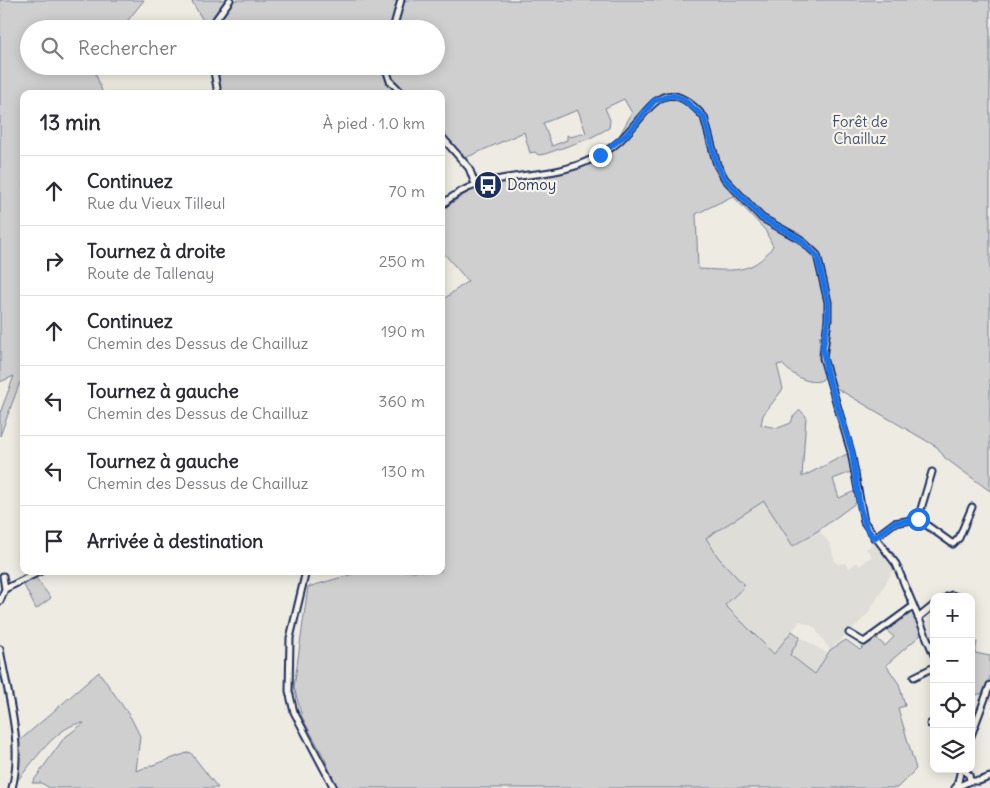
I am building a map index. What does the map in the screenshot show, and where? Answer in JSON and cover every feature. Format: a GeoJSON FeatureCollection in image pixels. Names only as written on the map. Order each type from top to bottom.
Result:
{"type":"FeatureCollection","features":[{"type":"Feature","properties":{"kind":"street"},"geometry":{"type":"LineString","coordinates":[[216,20],[230,0]]}},
{"type":"Feature","properties":{"kind":"street"},"geometry":{"type":"LineString","coordinates":[[395,20],[401,0]]}},
{"type":"Feature","properties":{"kind":"street"},"geometry":{"type":"LineString","coordinates":[[214,75],[217,90]]}},
{"type":"Feature","properties":{"kind":"street"},"geometry":{"type":"LineString","coordinates":[[388,75],[390,81],[399,90]]}},
{"type":"Feature","properties":{"kind":"street"},"geometry":{"type":"LineString","coordinates":[[445,203],[460,191],[475,184],[562,170],[584,163],[600,155],[627,134],[654,101],[672,95],[683,99],[704,117],[717,165],[725,179],[762,218],[800,239],[817,256],[827,296],[828,320],[823,358],[852,452],[860,508],[866,527],[896,564],[912,607],[930,646]]}},
{"type":"Feature","properties":{"kind":"street"},"geometry":{"type":"LineString","coordinates":[[445,141],[468,168],[475,184]]}},
{"type":"Feature","properties":{"kind":"street"},"geometry":{"type":"LineString","coordinates":[[918,519],[932,472]]}},
{"type":"Feature","properties":{"kind":"street"},"geometry":{"type":"LineString","coordinates":[[874,538],[894,523],[918,519],[953,544],[959,538],[972,507]]}},
{"type":"Feature","properties":{"kind":"street"},"geometry":{"type":"LineString","coordinates":[[2,592],[34,575]]}},
{"type":"Feature","properties":{"kind":"street"},"geometry":{"type":"LineString","coordinates":[[305,575],[290,638],[289,691],[294,712],[334,788]]}},
{"type":"Feature","properties":{"kind":"street"},"geometry":{"type":"LineString","coordinates":[[0,601],[3,576]]}},
{"type":"Feature","properties":{"kind":"street"},"geometry":{"type":"LineString","coordinates":[[849,633],[864,642],[912,607]]}},
{"type":"Feature","properties":{"kind":"street"},"geometry":{"type":"LineString","coordinates":[[918,618],[930,608]]}},
{"type":"Feature","properties":{"kind":"street"},"geometry":{"type":"LineString","coordinates":[[0,649],[15,732],[15,764],[12,788]]}},
{"type":"Feature","properties":{"kind":"street"},"geometry":{"type":"LineString","coordinates":[[914,677],[930,669]]}},
{"type":"Feature","properties":{"kind":"street"},"geometry":{"type":"LineString","coordinates":[[974,728],[990,685]]}},
{"type":"Feature","properties":{"kind":"street"},"geometry":{"type":"LineString","coordinates":[[962,773],[958,785],[979,782],[990,777]]}},
{"type":"Feature","properties":{"kind":"street"},"geometry":{"type":"LineString","coordinates":[[964,773],[969,775],[970,782]]}},
{"type":"Feature","properties":{"kind":"shaded area"},"geometry":{"type":"Polygon","coordinates":[[[764,501],[793,546],[819,530],[830,544],[835,562],[839,564],[844,563],[850,568],[857,562],[860,566],[872,556],[866,549],[875,542],[895,567],[868,614],[830,650],[814,627],[800,621],[774,654],[725,605],[718,557],[706,537],[764,501]]]}},
{"type":"Feature","properties":{"kind":"shaded area"},"geometry":{"type":"Polygon","coordinates":[[[800,637],[828,654],[814,673],[789,655],[800,637]]]}},
{"type":"Feature","properties":{"kind":"green space"},"geometry":{"type":"Polygon","coordinates":[[[0,0],[144,0],[128,20],[20,20],[20,75],[96,75],[102,90],[20,90],[20,382],[0,436],[0,413],[14,376],[0,382],[0,0]]]}},
{"type":"Feature","properties":{"kind":"green space","name":"Forêt de Chailluz"},"geometry":{"type":"Polygon","coordinates":[[[191,0],[990,0],[990,491],[945,458],[937,447],[833,386],[820,335],[819,355],[825,376],[822,380],[806,380],[790,372],[782,364],[777,365],[783,389],[763,415],[761,425],[778,428],[791,423],[793,417],[800,410],[806,416],[802,477],[849,453],[851,472],[833,479],[839,498],[855,491],[857,502],[819,530],[793,546],[764,501],[706,538],[718,557],[745,586],[725,605],[774,654],[792,631],[800,637],[790,655],[815,674],[830,650],[846,640],[860,650],[874,636],[885,646],[894,637],[885,629],[910,610],[924,632],[886,665],[899,684],[905,706],[898,708],[916,769],[897,788],[336,788],[325,759],[302,717],[294,687],[308,587],[349,575],[445,575],[445,298],[468,281],[445,255],[445,208],[479,184],[577,163],[593,155],[618,138],[632,113],[624,99],[605,108],[610,120],[609,128],[588,139],[545,154],[530,153],[524,132],[465,158],[445,136],[445,90],[221,90],[219,75],[445,75],[445,20],[203,20],[191,0]],[[578,110],[543,123],[552,146],[567,140],[567,135],[570,137],[586,133],[578,110]],[[733,196],[696,214],[698,269],[731,270],[749,267],[765,256],[773,246],[765,230],[733,196]]]}},
{"type":"Feature","properties":{"kind":"green space"},"geometry":{"type":"Polygon","coordinates":[[[35,577],[51,598],[36,609],[23,583],[35,577]]]}},
{"type":"Feature","properties":{"kind":"green space"},"geometry":{"type":"Polygon","coordinates":[[[975,653],[990,656],[990,676],[984,693],[975,695],[975,653]]]}},
{"type":"Feature","properties":{"kind":"green space"},"geometry":{"type":"Polygon","coordinates":[[[99,672],[131,718],[140,736],[136,771],[190,752],[218,788],[50,788],[41,783],[32,783],[64,738],[84,723],[65,729],[56,736],[16,782],[20,754],[18,742],[99,672]]]}},
{"type":"Feature","properties":{"kind":"place","name":"Domoy"},"geometry":{"type":"Point","coordinates":[488,185]}},
{"type":"Feature","properties":{"kind":"route"},"geometry":{"type":"LineString","coordinates":[[600,155],[627,134],[654,101],[664,96],[672,95],[683,99],[699,111],[704,117],[717,165],[725,179],[762,218],[789,232],[808,246],[817,256],[820,263],[828,302],[828,320],[823,358],[852,452],[860,508],[866,527],[874,538],[894,523],[918,519]]}}]}
